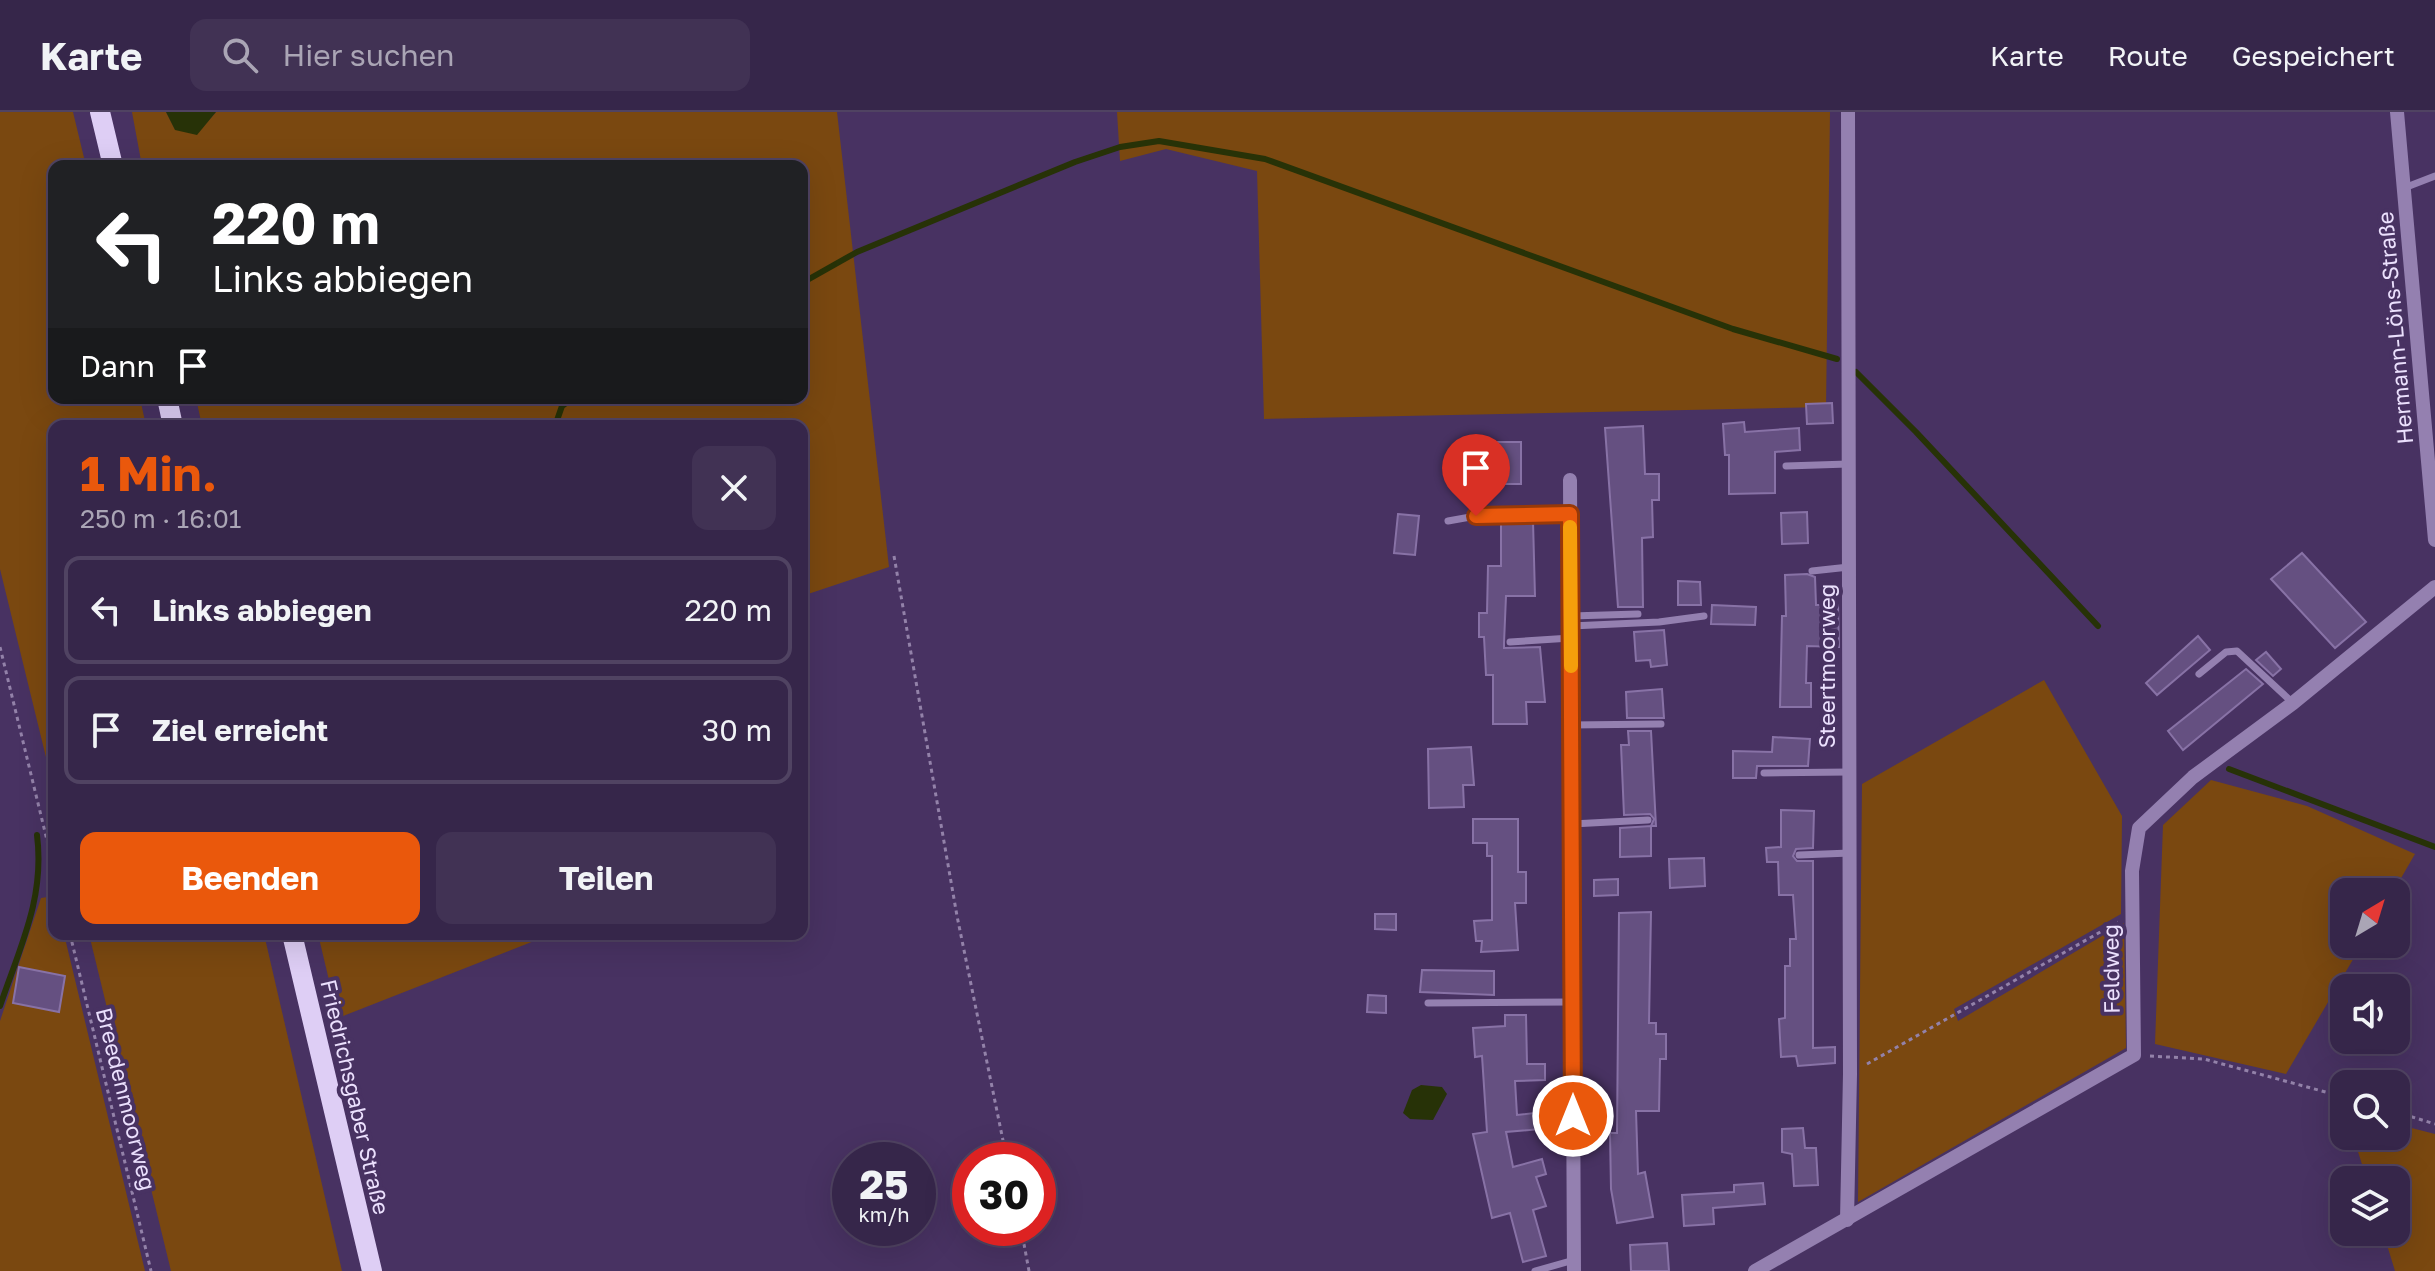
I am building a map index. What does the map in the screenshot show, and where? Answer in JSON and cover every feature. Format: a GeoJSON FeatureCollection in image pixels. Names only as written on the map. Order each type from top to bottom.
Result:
{"type":"FeatureCollection","features":[{"type":"Feature","properties":{"kind":"main road"},"geometry":{"type":"LineString","coordinates":[[100,112],[112,160]]}},
{"type":"Feature","properties":{"kind":"main road","name":"Friedrichsgaber Straße"},"geometry":{"type":"LineString","coordinates":[[293,940],[372,1271]]}},
{"type":"Feature","properties":{"kind":"street","name":"Steertmoorweg"},"geometry":{"type":"LineString","coordinates":[[1847,1220],[1850,1074],[1848,112]]}},
{"type":"Feature","properties":{"kind":"street","name":"Hermann-Löns-Straße"},"geometry":{"type":"LineString","coordinates":[[2397,112],[2435,540]]}},
{"type":"Feature","properties":{"kind":"street"},"geometry":{"type":"LineString","coordinates":[[1570,480],[1574,1265]]}},
{"type":"Feature","properties":{"kind":"street","name":"Feldweg"},"geometry":{"type":"LineString","coordinates":[[2134,1055],[2132,871],[2139,828],[2193,777],[2293,703],[2435,587]]}},
{"type":"Feature","properties":{"kind":"street"},"geometry":{"type":"LineString","coordinates":[[1755,1271],[2134,1055]]}},
{"type":"Feature","properties":{"kind":"lane"},"geometry":{"type":"LineString","coordinates":[[2404,188],[2435,176]]}},
{"type":"Feature","properties":{"kind":"lane"},"geometry":{"type":"LineString","coordinates":[[1786,466],[1848,464]]}},
{"type":"Feature","properties":{"kind":"lane"},"geometry":{"type":"LineString","coordinates":[[1448,521],[1476,516],[1570,514]]}},
{"type":"Feature","properties":{"kind":"lane"},"geometry":{"type":"LineString","coordinates":[[1812,571],[1849,567]]}},
{"type":"Feature","properties":{"kind":"lane"},"geometry":{"type":"LineString","coordinates":[[1510,642],[1571,626],[1638,614]]}},
{"type":"Feature","properties":{"kind":"lane"},"geometry":{"type":"LineString","coordinates":[[1571,626],[1659,622],[1704,616]]}},
{"type":"Feature","properties":{"kind":"lane"},"geometry":{"type":"LineString","coordinates":[[2199,674],[2226,652],[2237,651],[2293,703]]}},
{"type":"Feature","properties":{"kind":"lane"},"geometry":{"type":"LineString","coordinates":[[1571,725],[1661,724]]}},
{"type":"Feature","properties":{"kind":"lane"},"geometry":{"type":"LineString","coordinates":[[1764,773],[1849,772]]}},
{"type":"Feature","properties":{"kind":"lane"},"geometry":{"type":"LineString","coordinates":[[1572,824],[1648,820]]}},
{"type":"Feature","properties":{"kind":"lane"},"geometry":{"type":"LineString","coordinates":[[1799,855],[1850,853]]}},
{"type":"Feature","properties":{"kind":"lane"},"geometry":{"type":"LineString","coordinates":[[1428,1003],[1573,1002]]}},
{"type":"Feature","properties":{"kind":"lane"},"geometry":{"type":"LineString","coordinates":[[1535,1271],[1574,1265]]}},
{"type":"Feature","properties":{"kind":"path"},"geometry":{"type":"LineString","coordinates":[[894,556],[957,916],[1003,1142]]}},
{"type":"Feature","properties":{"kind":"path"},"geometry":{"type":"LineString","coordinates":[[0,647],[48,844]]}},
{"type":"Feature","properties":{"kind":"path"},"geometry":{"type":"LineString","coordinates":[[1850,1074],[2132,914]]}},
{"type":"Feature","properties":{"kind":"path","name":"Breedenmoorweg"},"geometry":{"type":"LineString","coordinates":[[71,940],[151,1271]]}},
{"type":"Feature","properties":{"kind":"path"},"geometry":{"type":"LineString","coordinates":[[2134,1055],[2204,1059],[2330,1093]]}},
{"type":"Feature","properties":{"kind":"path"},"geometry":{"type":"LineString","coordinates":[[2410,1116],[2435,1124]]}},
{"type":"Feature","properties":{"kind":"path"},"geometry":{"type":"LineString","coordinates":[[1024,1246],[1029,1271]]}},
{"type":"Feature","properties":{"kind":"shaded area"},"geometry":{"type":"Polygon","coordinates":[[[0,112],[73,112],[85,160],[48,160],[48,404],[141,404],[145,420],[48,420],[48,765],[0,569],[0,112]]]}},
{"type":"Feature","properties":{"kind":"shaded area"},"geometry":{"type":"Polygon","coordinates":[[[132,112],[166,112],[175,129],[197,134],[216,112],[837,112],[889,567],[808,594],[808,420],[201,420],[197,404],[808,404],[808,160],[141,160],[132,112]]]}},
{"type":"Feature","properties":{"kind":"shaded area"},"geometry":{"type":"Polygon","coordinates":[[[166,112],[216,112],[197,135],[175,130],[166,112]]]}},
{"type":"Feature","properties":{"kind":"shaded area"},"geometry":{"type":"Polygon","coordinates":[[[1117,112],[1830,112],[1826,407],[1264,419],[1257,171],[1166,149],[1120,161],[1117,112]]]}},
{"type":"Feature","properties":{"kind":"shaded area"},"geometry":{"type":"Polygon","coordinates":[[[2044,680],[2122,816],[2121,914],[1954,1009],[1958,1021],[2124,923],[2126,1048],[1858,1202],[1862,784],[2044,680]]]}},
{"type":"Feature","properties":{"kind":"shaded area"},"geometry":{"type":"Polygon","coordinates":[[[2211,780],[2307,806],[2415,854],[2401,878],[2330,878],[2330,958],[2354,958],[2344,974],[2330,974],[2330,999],[2286,1074],[2155,1044],[2163,825],[2211,780]]]}},
{"type":"Feature","properties":{"kind":"shaded area"},"geometry":{"type":"Polygon","coordinates":[[[48,897],[48,940],[65,940],[145,1271],[0,1271],[0,1021],[41,898],[48,897]]]}},
{"type":"Feature","properties":{"kind":"shaded area"},"geometry":{"type":"Polygon","coordinates":[[[90,940],[265,940],[342,1271],[171,1271],[90,940]]]}},
{"type":"Feature","properties":{"kind":"shaded area"},"geometry":{"type":"Polygon","coordinates":[[[319,940],[537,940],[338,1018],[319,940]]]}},
{"type":"Feature","properties":{"kind":"shaded area"},"geometry":{"type":"Polygon","coordinates":[[[1421,1085],[1442,1087],[1447,1094],[1433,1120],[1410,1119],[1403,1113],[1412,1090],[1421,1085]]]}},
{"type":"Feature","properties":{"kind":"shaded area"},"geometry":{"type":"Polygon","coordinates":[[[2410,1128],[2435,1134],[2435,1271],[2395,1271],[2387,1246],[2410,1246],[2410,1166],[2363,1166],[2357,1150],[2410,1150],[2410,1128]]]}},
{"type":"Feature","properties":{"kind":"building"},"geometry":{"type":"Polygon","coordinates":[[[1832,403],[1833,423],[1807,424],[1806,404],[1832,403]]]}},
{"type":"Feature","properties":{"kind":"building"},"geometry":{"type":"Polygon","coordinates":[[[1744,422],[1745,432],[1799,428],[1800,450],[1775,452],[1775,493],[1729,494],[1729,455],[1725,455],[1723,424],[1744,422]]]}},
{"type":"Feature","properties":{"kind":"building"},"geometry":{"type":"Polygon","coordinates":[[[1643,426],[1645,474],[1659,474],[1659,500],[1652,500],[1653,537],[1642,538],[1643,607],[1618,607],[1605,428],[1643,426]]]}},
{"type":"Feature","properties":{"kind":"building"},"geometry":{"type":"Polygon","coordinates":[[[1484,442],[1521,442],[1521,484],[1484,484],[1484,442]]]}},
{"type":"Feature","properties":{"kind":"building"},"geometry":{"type":"Polygon","coordinates":[[[1807,512],[1808,543],[1782,544],[1781,513],[1807,512]]]}},
{"type":"Feature","properties":{"kind":"building"},"geometry":{"type":"Polygon","coordinates":[[[1398,514],[1419,516],[1415,555],[1394,553],[1398,514]]]}},
{"type":"Feature","properties":{"kind":"building"},"geometry":{"type":"Polygon","coordinates":[[[1533,521],[1535,596],[1506,596],[1504,648],[1540,647],[1545,702],[1526,702],[1527,724],[1493,724],[1493,675],[1486,675],[1484,637],[1479,637],[1479,613],[1487,613],[1488,566],[1501,566],[1501,522],[1533,521]]]}},
{"type":"Feature","properties":{"kind":"building"},"geometry":{"type":"Polygon","coordinates":[[[2302,553],[2366,622],[2335,648],[2271,579],[2302,553]]]}},
{"type":"Feature","properties":{"kind":"building"},"geometry":{"type":"Polygon","coordinates":[[[1807,574],[1815,577],[1816,605],[1838,605],[1839,647],[1807,646],[1806,683],[1811,683],[1811,707],[1780,707],[1782,616],[1786,616],[1785,575],[1807,574]]]}},
{"type":"Feature","properties":{"kind":"building"},"geometry":{"type":"Polygon","coordinates":[[[1678,581],[1700,582],[1701,605],[1678,605],[1678,581]]]}},
{"type":"Feature","properties":{"kind":"building"},"geometry":{"type":"Polygon","coordinates":[[[1712,605],[1756,607],[1755,625],[1711,624],[1712,605]]]}},
{"type":"Feature","properties":{"kind":"building"},"geometry":{"type":"Polygon","coordinates":[[[1664,630],[1667,665],[1651,667],[1650,660],[1636,661],[1634,632],[1664,630]]]}},
{"type":"Feature","properties":{"kind":"building"},"geometry":{"type":"Polygon","coordinates":[[[2198,636],[2210,650],[2157,695],[2146,683],[2198,636]]]}},
{"type":"Feature","properties":{"kind":"building"},"geometry":{"type":"Polygon","coordinates":[[[2266,652],[2281,669],[2273,676],[2256,660],[2266,652]]]}},
{"type":"Feature","properties":{"kind":"building"},"geometry":{"type":"Polygon","coordinates":[[[2246,669],[2263,684],[2183,750],[2168,731],[2246,669]]]}},
{"type":"Feature","properties":{"kind":"building"},"geometry":{"type":"Polygon","coordinates":[[[1662,689],[1664,718],[1627,718],[1626,692],[1662,689]]]}},
{"type":"Feature","properties":{"kind":"building"},"geometry":{"type":"Polygon","coordinates":[[[1628,731],[1651,731],[1656,826],[1651,826],[1654,819],[1650,814],[1624,815],[1621,745],[1629,745],[1628,731]]]}},
{"type":"Feature","properties":{"kind":"building"},"geometry":{"type":"Polygon","coordinates":[[[1773,737],[1810,739],[1808,766],[1757,766],[1756,778],[1733,778],[1733,751],[1772,752],[1773,737]]]}},
{"type":"Feature","properties":{"kind":"building"},"geometry":{"type":"Polygon","coordinates":[[[1471,747],[1474,785],[1463,785],[1464,807],[1429,808],[1428,749],[1471,747]]]}},
{"type":"Feature","properties":{"kind":"building"},"geometry":{"type":"Polygon","coordinates":[[[1781,810],[1814,811],[1813,848],[1796,849],[1793,856],[1797,861],[1813,861],[1813,1048],[1835,1047],[1835,1063],[1798,1066],[1796,1056],[1781,1057],[1779,1019],[1785,1018],[1785,966],[1790,966],[1790,939],[1796,939],[1793,895],[1779,895],[1778,862],[1767,862],[1766,848],[1781,847],[1781,810]]]}},
{"type":"Feature","properties":{"kind":"building"},"geometry":{"type":"Polygon","coordinates":[[[1473,819],[1518,819],[1518,872],[1526,872],[1526,903],[1515,903],[1518,950],[1481,952],[1482,941],[1476,941],[1474,921],[1492,920],[1492,856],[1487,856],[1487,843],[1473,843],[1473,819]]]}},
{"type":"Feature","properties":{"kind":"building"},"geometry":{"type":"Polygon","coordinates":[[[1651,826],[1651,856],[1620,857],[1620,828],[1651,826]]]}},
{"type":"Feature","properties":{"kind":"building"},"geometry":{"type":"Polygon","coordinates":[[[1704,858],[1705,886],[1670,888],[1669,859],[1704,858]]]}},
{"type":"Feature","properties":{"kind":"building"},"geometry":{"type":"Polygon","coordinates":[[[1618,879],[1618,895],[1594,896],[1594,880],[1618,879]]]}},
{"type":"Feature","properties":{"kind":"building"},"geometry":{"type":"Polygon","coordinates":[[[1651,912],[1649,1023],[1656,1023],[1656,1034],[1666,1034],[1666,1059],[1660,1059],[1659,1111],[1636,1111],[1638,1174],[1645,1172],[1653,1217],[1617,1223],[1611,1189],[1610,1133],[1617,1133],[1619,913],[1651,912]]]}},
{"type":"Feature","properties":{"kind":"building"},"geometry":{"type":"Polygon","coordinates":[[[1375,914],[1396,914],[1396,930],[1375,929],[1375,914]]]}},
{"type":"Feature","properties":{"kind":"building"},"geometry":{"type":"Polygon","coordinates":[[[19,967],[65,976],[59,1012],[13,1003],[19,967]]]}},
{"type":"Feature","properties":{"kind":"building"},"geometry":{"type":"Polygon","coordinates":[[[1422,970],[1494,971],[1494,995],[1420,992],[1422,970]]]}},
{"type":"Feature","properties":{"kind":"building"},"geometry":{"type":"Polygon","coordinates":[[[1368,995],[1386,996],[1386,1013],[1367,1012],[1368,995]]]}},
{"type":"Feature","properties":{"kind":"building"},"geometry":{"type":"Polygon","coordinates":[[[1505,1015],[1526,1015],[1527,1064],[1545,1064],[1545,1080],[1515,1081],[1517,1115],[1551,1111],[1552,1128],[1506,1132],[1513,1167],[1542,1159],[1546,1174],[1536,1177],[1546,1206],[1533,1210],[1546,1256],[1523,1262],[1510,1213],[1492,1218],[1473,1134],[1487,1132],[1482,1056],[1475,1057],[1473,1028],[1505,1026],[1505,1015]]]}},
{"type":"Feature","properties":{"kind":"building"},"geometry":{"type":"Polygon","coordinates":[[[1803,1128],[1805,1148],[1816,1148],[1818,1185],[1794,1186],[1792,1154],[1782,1152],[1782,1129],[1803,1128]]]}},
{"type":"Feature","properties":{"kind":"building"},"geometry":{"type":"Polygon","coordinates":[[[1763,1183],[1765,1204],[1713,1208],[1714,1224],[1684,1226],[1682,1195],[1734,1192],[1734,1185],[1763,1183]]]}},
{"type":"Feature","properties":{"kind":"building"},"geometry":{"type":"Polygon","coordinates":[[[1667,1243],[1669,1271],[1631,1271],[1630,1245],[1667,1243]]]}},
{"type":"Feature","properties":{"kind":"waterway"},"geometry":{"type":"LineString","coordinates":[[808,280],[857,252],[1075,162],[1120,147],[1159,141],[1265,159],[1733,329],[1837,359]]}},
{"type":"Feature","properties":{"kind":"waterway"},"geometry":{"type":"LineString","coordinates":[[1856,372],[2098,626]]}},
{"type":"Feature","properties":{"kind":"waterway"},"geometry":{"type":"LineString","coordinates":[[557,420],[565,404]]}},
{"type":"Feature","properties":{"kind":"waterway"},"geometry":{"type":"LineString","coordinates":[[2229,769],[2435,847]]}},
{"type":"Feature","properties":{"kind":"waterway"},"geometry":{"type":"LineString","coordinates":[[0,1006],[23,943],[34,901],[39,858],[37,835]]}},
{"type":"Feature","properties":{"kind":"slow traffic"},"geometry":{"type":"LineString","coordinates":[[1570,527],[1571,666]]}},
{"type":"Feature","properties":{"kind":"route"},"geometry":{"type":"LineString","coordinates":[[1476,516],[1570,514],[1573,1116]]}}]}
